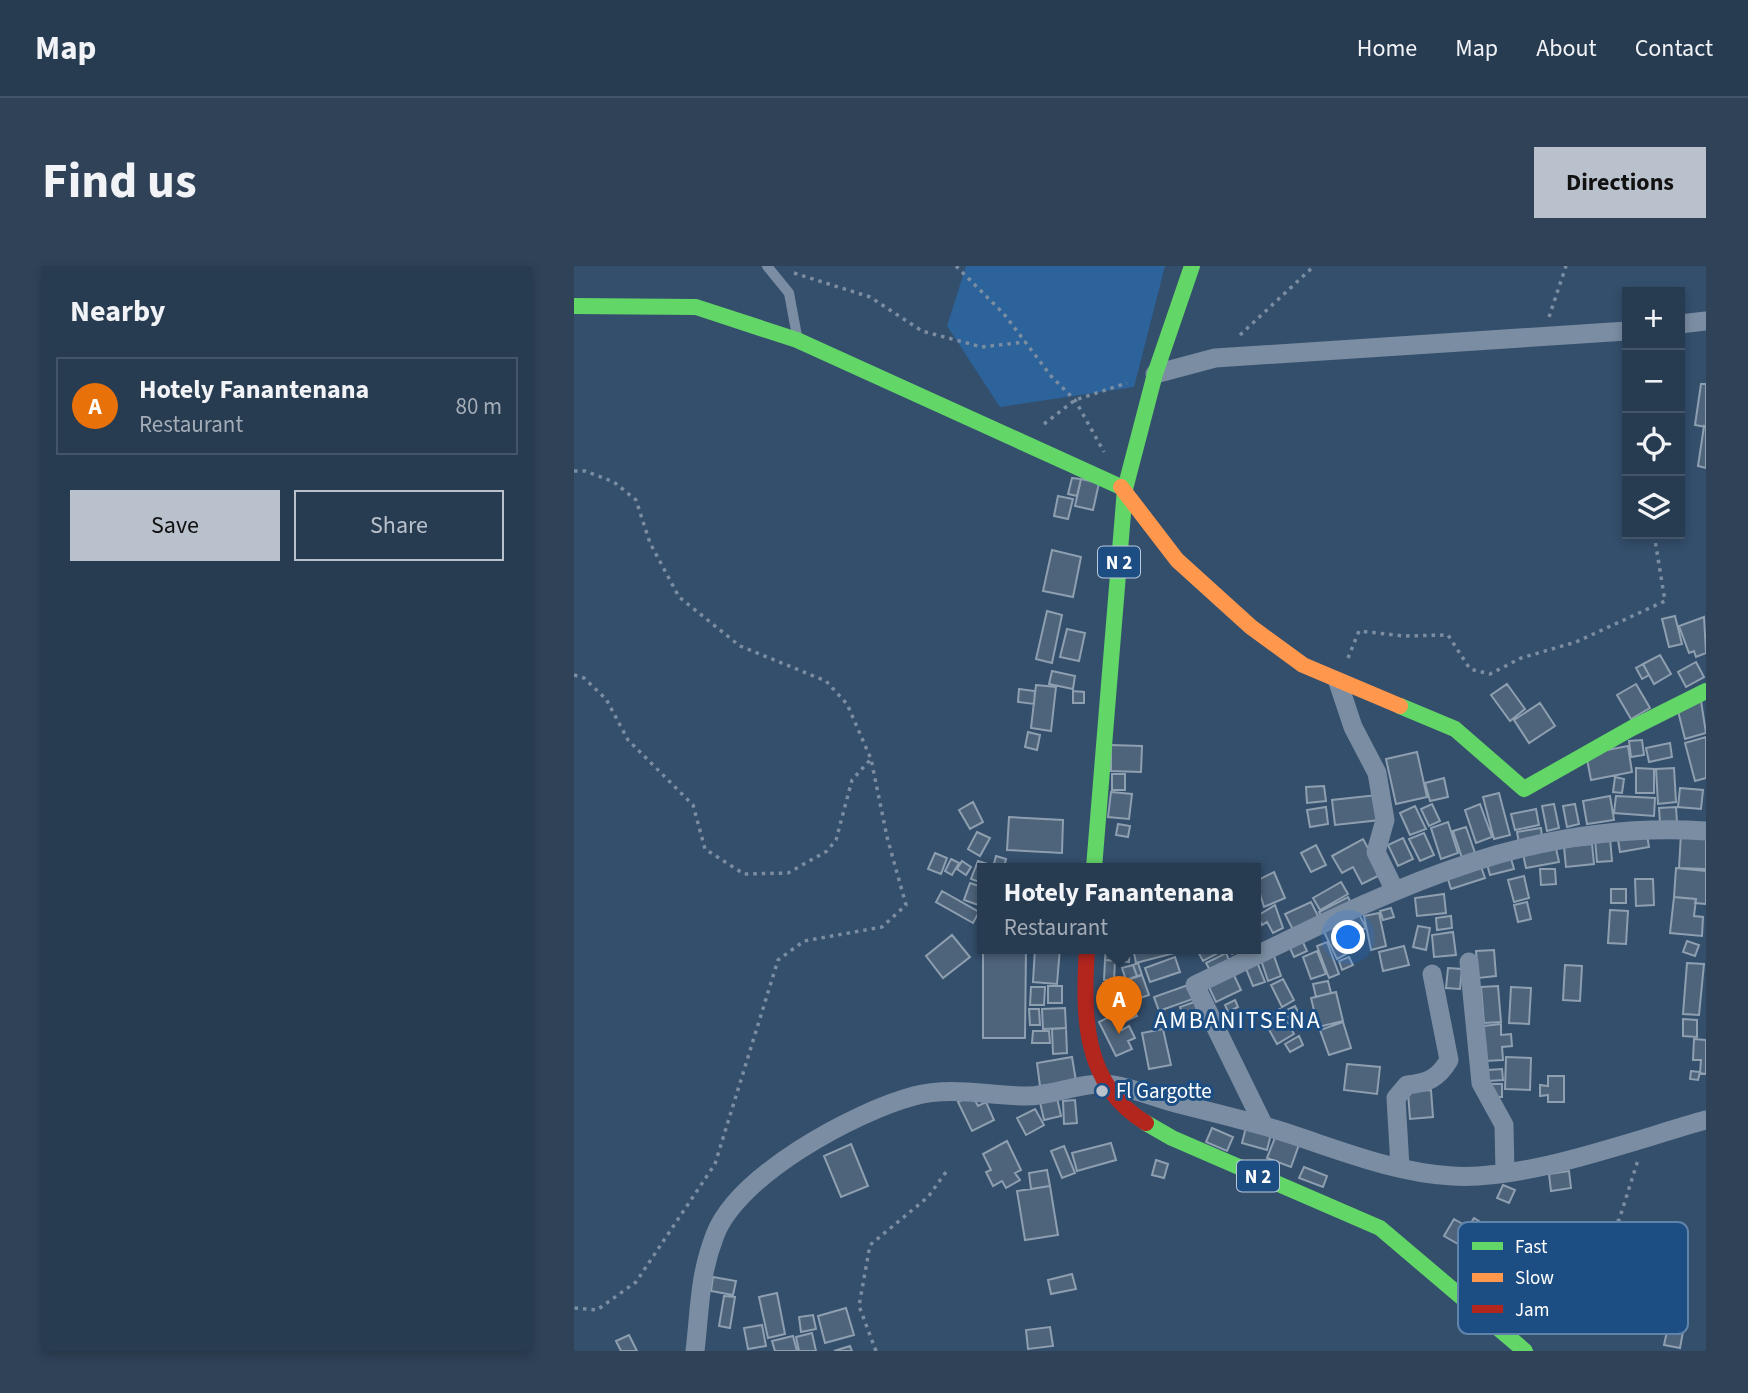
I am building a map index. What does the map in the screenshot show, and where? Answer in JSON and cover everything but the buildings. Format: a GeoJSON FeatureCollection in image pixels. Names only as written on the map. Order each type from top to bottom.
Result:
{"type":"FeatureCollection","features":[{"type":"Feature","properties":{"kind":"street","name":"N 2"},"geometry":{"type":"LineString","coordinates":[[1094,863],[1125,489],[1155,374],[1192,266]]}},
{"type":"Feature","properties":{"kind":"street"},"geometry":{"type":"LineString","coordinates":[[574,306],[696,307],[797,340],[1023,440],[1125,489],[1177,561],[1251,626],[1303,665],[1455,729],[1524,789],[1632,728],[1706,691]]}},
{"type":"Feature","properties":{"kind":"street"},"geometry":{"type":"LineString","coordinates":[[1685,323],[1706,321]]}},
{"type":"Feature","properties":{"kind":"street"},"geometry":{"type":"LineString","coordinates":[[1155,374],[1215,358],[1622,331]]}},
{"type":"Feature","properties":{"kind":"street"},"geometry":{"type":"LineString","coordinates":[[1338,682],[1353,727],[1377,774],[1385,820],[1376,852],[1394,889]]}},
{"type":"Feature","properties":{"kind":"street"},"geometry":{"type":"LineString","coordinates":[[1261,953],[1394,889],[1515,848],[1653,827],[1706,831]]}},
{"type":"Feature","properties":{"kind":"street","name":"N 2"},"geometry":{"type":"LineString","coordinates":[[1087,954],[1085,1038],[1102,1084],[1125,1111],[1141,1123],[1380,1228],[1458,1294]]}},
{"type":"Feature","properties":{"kind":"street"},"geometry":{"type":"LineString","coordinates":[[1259,954],[1195,985],[1264,1126]]}},
{"type":"Feature","properties":{"kind":"street"},"geometry":{"type":"LineString","coordinates":[[1469,962],[1481,1083],[1504,1125],[1505,1173]]}},
{"type":"Feature","properties":{"kind":"street"},"geometry":{"type":"LineString","coordinates":[[1400,1167],[1396,1098],[1407,1085],[1427,1083],[1441,1073],[1449,1060],[1432,974]]}},
{"type":"Feature","properties":{"kind":"street"},"geometry":{"type":"LineString","coordinates":[[695,1351],[699,1291],[716,1233],[731,1206],[753,1182],[788,1157],[852,1122],[915,1095],[964,1091],[1030,1096],[1102,1084],[1264,1126],[1380,1164],[1453,1176],[1505,1173],[1706,1120]]}},
{"type":"Feature","properties":{"kind":"street","name":"N 2"},"geometry":{"type":"LineString","coordinates":[[1506,1334],[1525,1351]]}},
{"type":"Feature","properties":{"kind":"lane"},"geometry":{"type":"LineString","coordinates":[[766,266],[789,293],[797,340]]}},
{"type":"Feature","properties":{"kind":"path"},"geometry":{"type":"LineString","coordinates":[[956,266],[1004,314],[1051,376],[1075,400],[1107,456]]}},
{"type":"Feature","properties":{"kind":"path"},"geometry":{"type":"LineString","coordinates":[[1215,358],[1314,266]]}},
{"type":"Feature","properties":{"kind":"path"},"geometry":{"type":"LineString","coordinates":[[1541,338],[1566,266]]}},
{"type":"Feature","properties":{"kind":"path"},"geometry":{"type":"LineString","coordinates":[[789,270],[807,279],[870,297],[922,331],[982,347],[1025,342]]}},
{"type":"Feature","properties":{"kind":"path"},"geometry":{"type":"LineString","coordinates":[[1023,440],[1075,400],[1155,374]]}},
{"type":"Feature","properties":{"kind":"path"},"geometry":{"type":"LineString","coordinates":[[574,471],[584,471],[614,482],[636,500],[650,544],[679,597],[740,646],[826,681],[847,704],[871,759],[887,837],[906,905],[882,927],[804,941],[778,960],[715,1164],[636,1282],[597,1310],[574,1308]]}},
{"type":"Feature","properties":{"kind":"path"},"geometry":{"type":"LineString","coordinates":[[1338,682],[1359,631],[1404,636],[1448,635],[1470,670],[1490,674],[1521,658],[1576,642],[1665,601],[1655,539]]}},
{"type":"Feature","properties":{"kind":"path"},"geometry":{"type":"LineString","coordinates":[[574,675],[584,678],[606,699],[628,740],[693,805],[705,849],[744,874],[788,873],[827,851],[836,840],[852,780],[871,759]]}},
{"type":"Feature","properties":{"kind":"path"},"geometry":{"type":"LineString","coordinates":[[1616,1222],[1619,1220],[1645,1137]]}},
{"type":"Feature","properties":{"kind":"path"},"geometry":{"type":"LineString","coordinates":[[876,1351],[859,1306],[870,1245],[928,1197],[947,1172]]}},
{"type":"Feature","properties":{"kind":"shaded area"},"geometry":{"type":"Polygon","coordinates":[[[966,266],[1165,266],[1134,387],[1000,407],[947,326],[966,266]]]}},
{"type":"Feature","properties":{"kind":"traffic: fast"},"geometry":{"type":"LineString","coordinates":[[1094,863],[1125,489],[1155,374],[1192,266]]}},
{"type":"Feature","properties":{"kind":"traffic: fast"},"geometry":{"type":"LineString","coordinates":[[574,306],[696,307],[797,340],[1121,487]]}},
{"type":"Feature","properties":{"kind":"traffic: fast"},"geometry":{"type":"LineString","coordinates":[[1400,706],[1455,729],[1524,789],[1632,728],[1706,691]]}},
{"type":"Feature","properties":{"kind":"traffic: fast"},"geometry":{"type":"LineString","coordinates":[[1146,1123],[1172,1138],[1380,1228],[1458,1294]]}},
{"type":"Feature","properties":{"kind":"traffic: fast"},"geometry":{"type":"LineString","coordinates":[[1505,1334],[1525,1351]]}},
{"type":"Feature","properties":{"kind":"traffic: slow"},"geometry":{"type":"LineString","coordinates":[[1121,487],[1177,560],[1251,627],[1303,665],[1400,706]]}},
{"type":"Feature","properties":{"kind":"traffic: jam"},"geometry":{"type":"LineString","coordinates":[[1087,954],[1087,1023],[1098,1068],[1109,1089],[1125,1107],[1146,1123]]}},
{"type":"Feature","properties":{"kind":"place","name":"Hotely Fanantenana"},"geometry":{"type":"Point","coordinates":[1119,1034]}},
{"type":"Feature","properties":{"kind":"place","name":"Fl Gargotte"},"geometry":{"type":"Point","coordinates":[1102,1091]}},
{"type":"Feature","properties":{"kind":"district","name":"AMBANITSENA"},"geometry":{"type":"Point","coordinates":[1238,1020]}}]}
